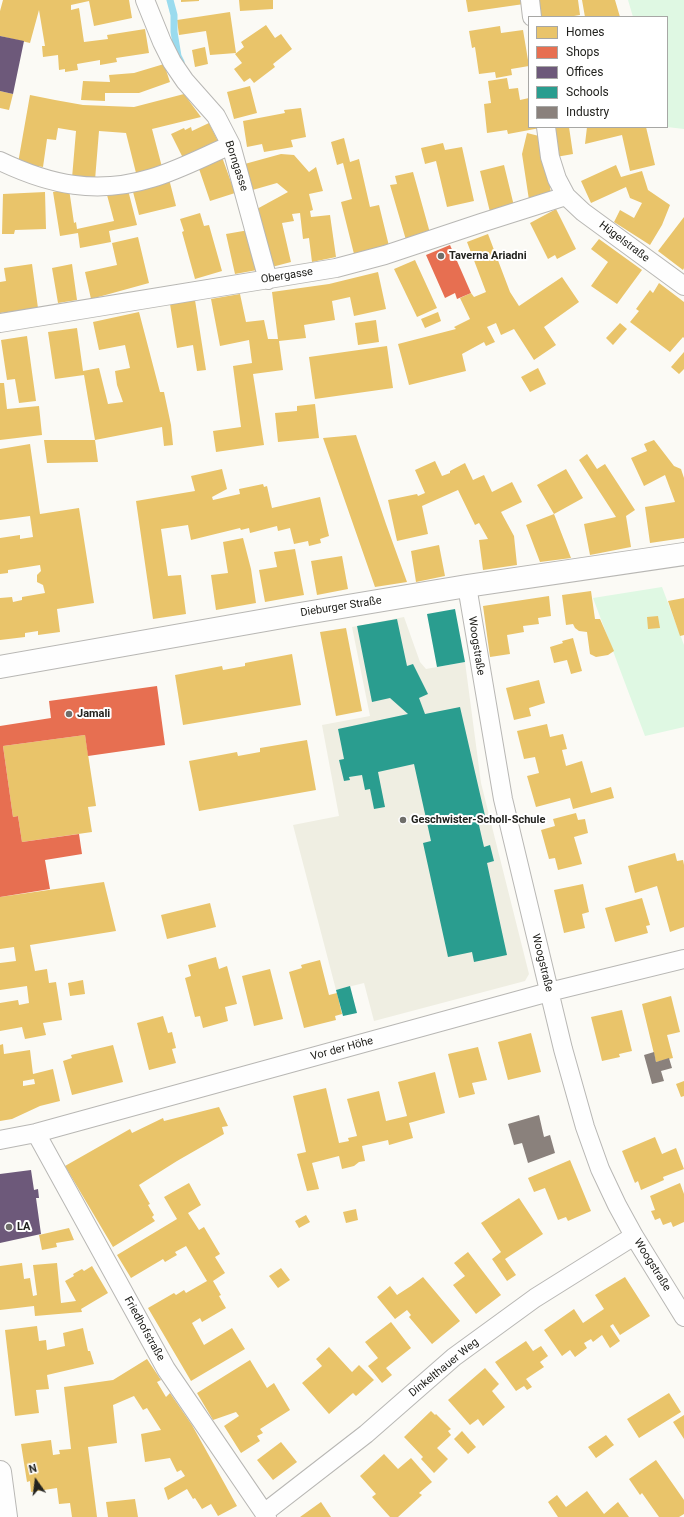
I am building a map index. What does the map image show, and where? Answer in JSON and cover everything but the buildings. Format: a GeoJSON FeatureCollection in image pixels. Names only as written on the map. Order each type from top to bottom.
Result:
{"type":"FeatureCollection","features":[{"type":"Feature","properties":{"kind":"street","name":"Borngasse"},"geometry":{"type":"LineString","coordinates":[[145,0],[172,62],[185,81],[216,116],[231,145],[268,280]]}},
{"type":"Feature","properties":{"kind":"street"},"geometry":{"type":"LineString","coordinates":[[530,0],[532,16]]}},
{"type":"Feature","properties":{"kind":"street"},"geometry":{"type":"LineString","coordinates":[[546,128],[550,157],[557,179],[566,196]]}},
{"type":"Feature","properties":{"kind":"street"},"geometry":{"type":"LineString","coordinates":[[0,161],[44,180],[65,185],[103,186],[150,178],[170,172],[231,145]]}},
{"type":"Feature","properties":{"kind":"street","name":"Obergasse"},"geometry":{"type":"LineString","coordinates":[[0,323],[336,268],[378,257],[481,222],[566,196]]}},
{"type":"Feature","properties":{"kind":"street","name":"Hügelstraße"},"geometry":{"type":"LineString","coordinates":[[566,196],[584,212],[684,286]]}},
{"type":"Feature","properties":{"kind":"street","name":"Dieburger Straße"},"geometry":{"type":"LineString","coordinates":[[0,668],[294,615],[467,586],[684,554]]}},
{"type":"Feature","properties":{"kind":"street","name":"Woogstraße"},"geometry":{"type":"LineString","coordinates":[[467,586],[503,799],[563,1049],[585,1127],[607,1186],[634,1236],[684,1317]]}},
{"type":"Feature","properties":{"kind":"street","name":"Vor der Höhe"},"geometry":{"type":"LineString","coordinates":[[0,1140],[36,1133],[549,992],[684,959]]}},
{"type":"Feature","properties":{"kind":"street","name":"Friedhofstraße"},"geometry":{"type":"LineString","coordinates":[[36,1133],[166,1369],[265,1515]]}},
{"type":"Feature","properties":{"kind":"street","name":"Dinkelthauer Weg"},"geometry":{"type":"LineString","coordinates":[[265,1515],[366,1434],[454,1357],[535,1298],[634,1236]]}},
{"type":"Feature","properties":{"kind":"street"},"geometry":{"type":"LineString","coordinates":[[0,1472],[6,1517]]}},
{"type":"Feature","properties":{"kind":"shaded area","name":"Geschwister-Scholl-Schule"},"geometry":{"type":"Polygon","coordinates":[[[404,617],[420,662],[426,669],[465,662],[481,783],[529,974],[525,981],[374,1021],[364,983],[336,990],[293,825],[339,816],[322,725],[370,716],[352,627],[404,617]]]}},
{"type":"Feature","properties":{"kind":"green space"},"geometry":{"type":"Polygon","coordinates":[[[628,0],[684,0],[684,129],[668,127],[668,16],[633,16],[628,0]]]}},
{"type":"Feature","properties":{"kind":"green space"},"geometry":{"type":"Polygon","coordinates":[[[662,587],[684,645],[684,727],[645,736],[593,598],[662,587]]]}},
{"type":"Feature","properties":{"kind":"waterway"},"geometry":{"type":"LineString","coordinates":[[170,0],[174,15],[174,32],[178,56],[181,62]]}},
{"type":"Feature","properties":{"kind":"place","name":"Taverna Ariadni"},"geometry":{"type":"Point","coordinates":[441,256]}},
{"type":"Feature","properties":{"kind":"place","name":"Jamali"},"geometry":{"type":"Point","coordinates":[69,714]}},
{"type":"Feature","properties":{"kind":"place","name":"Geschwister-Scholl-Schule"},"geometry":{"type":"Point","coordinates":[403,820]}},
{"type":"Feature","properties":{"kind":"place","name":"LA"},"geometry":{"type":"Point","coordinates":[9,1227]}}]}
